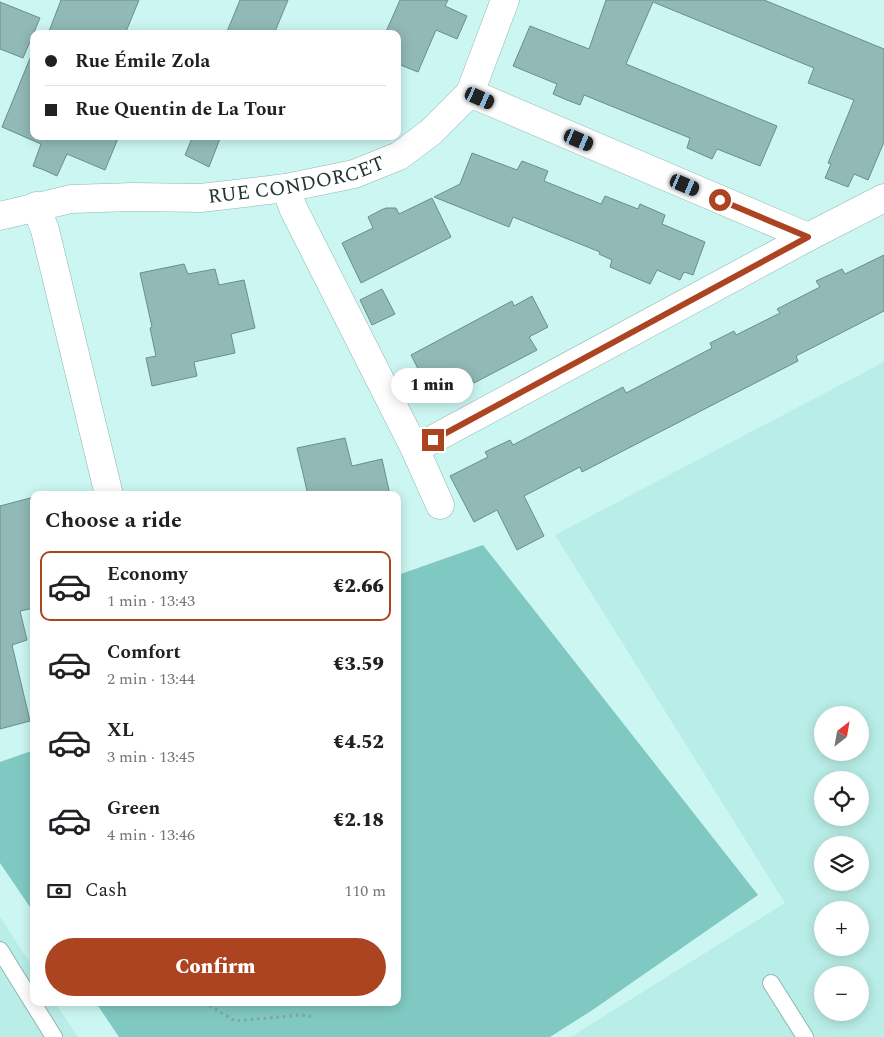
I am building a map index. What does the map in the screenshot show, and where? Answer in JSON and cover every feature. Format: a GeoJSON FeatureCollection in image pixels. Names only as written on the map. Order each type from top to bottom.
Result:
{"type":"FeatureCollection","features":[{"type":"Feature","properties":{"kind":"street","name":"RUE CONDORCET"},"geometry":{"type":"LineString","coordinates":[[0,216],[71,199],[132,197],[201,198],[286,188],[354,174],[399,156],[431,132],[470,94],[505,0]]}},
{"type":"Feature","properties":{"kind":"street"},"geometry":{"type":"LineString","coordinates":[[470,94],[808,237]]}},
{"type":"Feature","properties":{"kind":"street"},"geometry":{"type":"LineString","coordinates":[[286,188],[293,208],[416,449],[440,506]]}},
{"type":"Feature","properties":{"kind":"street"},"geometry":{"type":"LineString","coordinates":[[416,449],[808,237],[884,198]]}},
{"type":"Feature","properties":{"kind":"street"},"geometry":{"type":"LineString","coordinates":[[36,206],[45,230],[108,491]]}},
{"type":"Feature","properties":{"kind":"lane"},"geometry":{"type":"LineString","coordinates":[[0,950],[30,998]]}},
{"type":"Feature","properties":{"kind":"lane"},"geometry":{"type":"LineString","coordinates":[[771,983],[805,1037]]}},
{"type":"Feature","properties":{"kind":"lane"},"geometry":{"type":"LineString","coordinates":[[35,1006],[54,1037]]}},
{"type":"Feature","properties":{"kind":"path"},"geometry":{"type":"LineString","coordinates":[[211,1006],[235,1021],[302,1015],[315,1016]]}},
{"type":"Feature","properties":{"kind":"shaded area"},"geometry":{"type":"Polygon","coordinates":[[[884,362],[884,1037],[571,1037],[785,903],[555,535],[884,362]]]}},
{"type":"Feature","properties":{"kind":"shaded area"},"geometry":{"type":"Polygon","coordinates":[[[483,545],[758,895],[594,1009],[550,1037],[119,1037],[98,1006],[401,1006],[401,574],[483,545]]]}},
{"type":"Feature","properties":{"kind":"shaded area"},"geometry":{"type":"Polygon","coordinates":[[[30,751],[30,907],[0,863],[0,762],[30,751]]]}},
{"type":"Feature","properties":{"kind":"shaded area"},"geometry":{"type":"Polygon","coordinates":[[[0,917],[30,963],[30,1006],[57,1006],[78,1037],[0,1037],[0,917]]]}},
{"type":"Feature","properties":{"kind":"building"},"geometry":{"type":"Polygon","coordinates":[[[61,0],[139,0],[127,30],[50,30],[61,0]]]}},
{"type":"Feature","properties":{"kind":"building"},"geometry":{"type":"Polygon","coordinates":[[[240,0],[288,0],[276,30],[228,30],[240,0]]]}},
{"type":"Feature","properties":{"kind":"building"},"geometry":{"type":"Polygon","coordinates":[[[400,0],[448,0],[445,6],[467,16],[457,39],[436,30],[418,72],[401,65],[401,30],[387,30],[400,0]]]}},
{"type":"Feature","properties":{"kind":"building"},"geometry":{"type":"Polygon","coordinates":[[[606,0],[764,0],[884,49],[884,142],[868,180],[854,174],[848,187],[825,178],[831,164],[828,163],[854,100],[808,83],[814,68],[653,2],[626,64],[777,126],[760,166],[717,149],[712,159],[687,148],[690,138],[584,95],[580,105],[567,100],[553,94],[557,84],[513,66],[530,26],[589,49],[606,0]]]}},
{"type":"Feature","properties":{"kind":"building"},"geometry":{"type":"Polygon","coordinates":[[[0,2],[40,18],[35,30],[30,30],[30,42],[23,58],[0,49],[0,2]]]}},
{"type":"Feature","properties":{"kind":"building"},"geometry":{"type":"Polygon","coordinates":[[[30,58],[30,139],[2,127],[30,58]]]}},
{"type":"Feature","properties":{"kind":"building"},"geometry":{"type":"Polygon","coordinates":[[[32,140],[117,140],[105,170],[67,154],[57,176],[33,166],[41,144],[32,140]]]}},
{"type":"Feature","properties":{"kind":"building"},"geometry":{"type":"Polygon","coordinates":[[[191,140],[219,140],[209,167],[185,155],[191,140]]]}},
{"type":"Feature","properties":{"kind":"building"},"geometry":{"type":"Polygon","coordinates":[[[472,153],[517,170],[522,161],[548,171],[544,181],[601,204],[605,196],[638,209],[640,204],[665,215],[662,224],[705,242],[693,275],[684,272],[680,280],[657,270],[650,284],[610,267],[612,260],[599,254],[600,252],[513,217],[509,227],[434,197],[460,184],[472,153]]]}},
{"type":"Feature","properties":{"kind":"building"},"geometry":{"type":"Polygon","coordinates":[[[432,198],[451,237],[361,283],[342,243],[373,228],[368,217],[381,210],[396,208],[399,214],[432,198]]]}},
{"type":"Feature","properties":{"kind":"building"},"geometry":{"type":"Polygon","coordinates":[[[884,255],[884,311],[796,356],[798,361],[582,472],[580,467],[524,496],[544,536],[517,550],[497,510],[474,522],[450,476],[488,457],[485,452],[510,440],[513,445],[623,387],[626,393],[712,348],[710,343],[734,331],[736,335],[780,313],[777,309],[820,287],[816,281],[842,269],[845,274],[884,255]]]}},
{"type":"Feature","properties":{"kind":"building"},"geometry":{"type":"Polygon","coordinates":[[[184,264],[188,274],[215,269],[219,285],[244,280],[255,328],[231,334],[235,353],[194,362],[197,376],[152,386],[146,358],[156,356],[150,328],[152,327],[140,273],[184,264]]]}},
{"type":"Feature","properties":{"kind":"building"},"geometry":{"type":"Polygon","coordinates":[[[382,289],[395,314],[372,325],[360,300],[382,289]]]}},
{"type":"Feature","properties":{"kind":"building"},"geometry":{"type":"Polygon","coordinates":[[[532,296],[548,327],[529,337],[537,350],[474,383],[471,378],[433,398],[411,355],[512,301],[514,306],[532,296]]]}},
{"type":"Feature","properties":{"kind":"building"},"geometry":{"type":"Polygon","coordinates":[[[345,438],[352,466],[382,459],[389,491],[307,491],[297,448],[345,438]]]}},
{"type":"Feature","properties":{"kind":"building"},"geometry":{"type":"Polygon","coordinates":[[[30,498],[30,609],[20,611],[27,640],[12,645],[30,721],[0,729],[0,506],[30,498]]]}},
{"type":"Feature","properties":{"kind":"route"},"geometry":{"type":"LineString","coordinates":[[433,440],[808,237],[720,200]]}}]}
